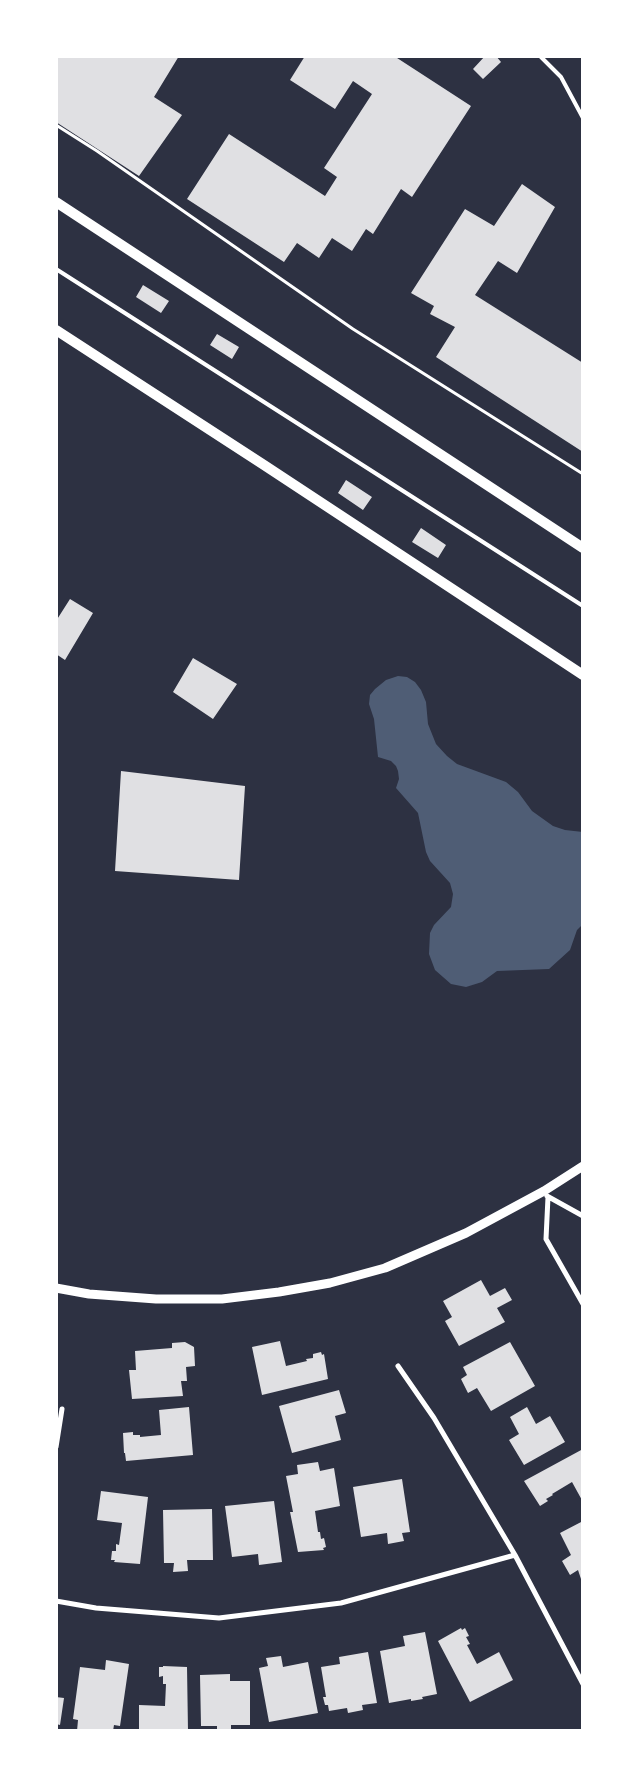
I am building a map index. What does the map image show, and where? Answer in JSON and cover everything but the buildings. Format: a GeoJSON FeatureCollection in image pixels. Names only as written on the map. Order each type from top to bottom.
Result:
{"type":"FeatureCollection","features":[{"type":"Feature","properties":{"kind":"main road"},"geometry":{"type":"LineString","coordinates":[[56,202],[583,548]]}},
{"type":"Feature","properties":{"kind":"main road"},"geometry":{"type":"LineString","coordinates":[[56,330],[583,675]]}},
{"type":"Feature","properties":{"kind":"street"},"geometry":{"type":"LineString","coordinates":[[56,1288],[89,1294],[156,1299],[222,1299],[330,1283],[385,1268],[466,1233],[546,1194],[583,1166]]}},
{"type":"Feature","properties":{"kind":"street"},"geometry":{"type":"LineString","coordinates":[[546,1194],[583,1216]]}},
{"type":"Feature","properties":{"kind":"street"},"geometry":{"type":"LineString","coordinates":[[546,1194],[546,1239],[583,1304]]}},
{"type":"Feature","properties":{"kind":"street"},"geometry":{"type":"LineString","coordinates":[[398,1366],[434,1418],[516,1555],[583,1684]]}},
{"type":"Feature","properties":{"kind":"street"},"geometry":{"type":"LineString","coordinates":[[56,1447],[62,1409]]}},
{"type":"Feature","properties":{"kind":"street"},"geometry":{"type":"LineString","coordinates":[[56,1601],[96,1608],[219,1618],[341,1603],[516,1555]]}},
{"type":"Feature","properties":{"kind":"lane"},"geometry":{"type":"LineString","coordinates":[[540,56],[561,77],[583,118]]}},
{"type":"Feature","properties":{"kind":"lane"},"geometry":{"type":"LineString","coordinates":[[56,269],[583,606]]}},
{"type":"Feature","properties":{"kind":"path"},"geometry":{"type":"LineString","coordinates":[[56,125],[97,151],[353,329],[583,474]]}},
{"type":"Feature","properties":{"kind":"water"},"geometry":{"type":"Polygon","coordinates":[[[398,676],[407,677],[415,682],[421,690],[426,702],[428,724],[436,744],[447,756],[457,764],[506,782],[518,792],[532,811],[553,826],[565,830],[583,832],[583,924],[577,930],[570,950],[549,969],[497,971],[482,982],[466,987],[451,984],[435,970],[429,954],[430,933],[434,925],[451,907],[453,894],[450,883],[430,861],[426,852],[418,813],[396,788],[399,779],[396,766],[391,761],[378,757],[374,719],[369,704],[370,695],[375,689],[386,680],[398,676]]]}}]}
